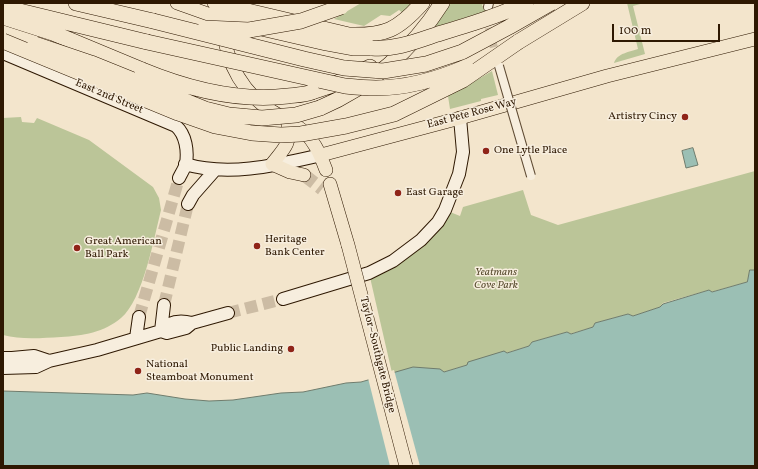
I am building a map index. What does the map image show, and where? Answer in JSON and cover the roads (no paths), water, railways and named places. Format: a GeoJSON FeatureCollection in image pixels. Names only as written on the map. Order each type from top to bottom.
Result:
{"type":"FeatureCollection","features":[{"type":"Feature","properties":{"kind":"highway"},"geometry":{"type":"LineString","coordinates":[[76,3],[344,68],[383,71],[426,64],[462,52],[510,27],[551,3]]}},
{"type":"Feature","properties":{"kind":"highway"},"geometry":{"type":"LineString","coordinates":[[220,7],[349,35],[369,36],[388,32],[403,22],[422,3]]}},
{"type":"Feature","properties":{"kind":"highway"},"geometry":{"type":"LineString","coordinates":[[3,17],[53,32],[159,77],[203,91],[243,97],[274,98],[312,92],[333,85],[366,70],[399,46],[422,22],[436,3]]}},
{"type":"Feature","properties":{"kind":"highway"},"geometry":{"type":"LineString","coordinates":[[3,37],[62,52],[206,108],[229,115],[262,118],[296,115],[320,108],[341,99],[368,82],[417,38],[442,3]]}},
{"type":"Feature","properties":{"kind":"highway"},"geometry":{"type":"LineString","coordinates":[[220,7],[326,43],[353,48],[386,49],[476,23],[526,3]]}},
{"type":"Feature","properties":{"kind":"highway"},"geometry":{"type":"LineString","coordinates":[[3,41],[178,113],[215,126],[252,133],[281,135],[301,134],[346,126],[394,114],[463,80],[518,42],[582,3]]}},
{"type":"Feature","properties":{"kind":"highway"},"geometry":{"type":"LineString","coordinates":[[153,21],[202,28],[248,30],[293,22],[344,5]]}},
{"type":"Feature","properties":{"kind":"highway"},"geometry":{"type":"LineString","coordinates":[[3,7],[147,42],[345,86],[376,88],[410,85],[447,76],[518,42]]}},
{"type":"Feature","properties":{"kind":"main road"},"geometry":{"type":"LineString","coordinates":[[178,3],[220,7],[227,51],[235,72],[254,97],[265,106],[299,127],[310,137],[321,155],[326,170]]}},
{"type":"Feature","properties":{"kind":"main road","name":"East Pete Rose Way"},"geometry":{"type":"LineString","coordinates":[[186,164],[201,169],[244,169],[321,155],[460,118],[607,76],[755,39]]}},
{"type":"Feature","properties":{"kind":"main road","name":"East 2nd Street"},"geometry":{"type":"LineString","coordinates":[[3,53],[172,123],[180,129],[184,138],[186,164]]}},
{"type":"Feature","properties":{"kind":"main road"},"geometry":{"type":"LineString","coordinates":[[283,299],[369,274],[393,261],[421,240],[438,222],[445,210],[459,174],[463,152],[460,118]]}},
{"type":"Feature","properties":{"kind":"main road"},"geometry":{"type":"LineString","coordinates":[[287,120],[289,140],[272,164],[290,172],[304,175]]}},
{"type":"Feature","properties":{"kind":"main road"},"geometry":{"type":"LineString","coordinates":[[179,178],[186,164]]}},
{"type":"Feature","properties":{"kind":"main road"},"geometry":{"type":"LineString","coordinates":[[188,204],[193,195],[216,170]]}},
{"type":"Feature","properties":{"kind":"main road","name":"Taylor–Southgate Bridge"},"geometry":{"type":"LineString","coordinates":[[326,187],[334,197],[348,245],[406,466]]}},
{"type":"Feature","properties":{"kind":"main road"},"geometry":{"type":"LineString","coordinates":[[161,331],[164,305]]}},
{"type":"Feature","properties":{"kind":"main road"},"geometry":{"type":"LineString","coordinates":[[3,368],[36,367],[49,361],[97,350],[161,331],[165,325],[183,320],[192,323],[228,313]]}},
{"type":"Feature","properties":{"kind":"main road"},"geometry":{"type":"LineString","coordinates":[[136,338],[139,317]]}},
{"type":"Feature","properties":{"kind":"main road"},"geometry":{"type":"LineString","coordinates":[[3,358],[34,356],[49,361]]}},
{"type":"Feature","properties":{"kind":"street"},"geometry":{"type":"LineString","coordinates":[[499,66],[531,176]]}},
{"type":"Feature","properties":{"kind":"water"},"geometry":{"type":"Polygon","coordinates":[[[693,148],[698,165],[686,168],[682,151],[693,148]]]}},
{"type":"Feature","properties":{"kind":"water"},"geometry":{"type":"Polygon","coordinates":[[[750,270],[755,270],[755,466],[3,466],[3,391],[133,395],[147,393],[209,401],[233,400],[281,393],[303,392],[346,383],[361,382],[413,367],[440,369],[444,372],[467,365],[468,362],[504,351],[507,353],[529,346],[532,342],[567,332],[571,334],[593,327],[595,323],[628,314],[633,316],[660,307],[663,304],[709,290],[712,292],[747,282],[750,270]]]}},
{"type":"Feature","properties":{"kind":"tunnel"},"geometry":{"type":"LineString","coordinates":[[487,16],[497,59]]}},
{"type":"Feature","properties":{"kind":"tunnel"},"geometry":{"type":"LineString","coordinates":[[304,175],[322,189]]}},
{"type":"Feature","properties":{"kind":"tunnel"},"geometry":{"type":"LineString","coordinates":[[139,317],[179,178]]}},
{"type":"Feature","properties":{"kind":"tunnel"},"geometry":{"type":"LineString","coordinates":[[164,305],[188,204]]}},
{"type":"Feature","properties":{"kind":"tunnel"},"geometry":{"type":"LineString","coordinates":[[228,313],[283,299]]}},
{"type":"Feature","properties":{"kind":"place","name":"Artistry Cincy"},"geometry":{"type":"Point","coordinates":[685,117]}},
{"type":"Feature","properties":{"kind":"place","name":"One Lytle Place"},"geometry":{"type":"Point","coordinates":[486,151]}},
{"type":"Feature","properties":{"kind":"place","name":"East Garage"},"geometry":{"type":"Point","coordinates":[398,193]}},
{"type":"Feature","properties":{"kind":"place","name":"Heritage Bank Center"},"geometry":{"type":"Point","coordinates":[257,246]}},
{"type":"Feature","properties":{"kind":"place","name":"Great American Ball Park"},"geometry":{"type":"Point","coordinates":[77,248]}},
{"type":"Feature","properties":{"kind":"place","name":"Public Landing"},"geometry":{"type":"Point","coordinates":[291,349]}},
{"type":"Feature","properties":{"kind":"place","name":"National Steamboat Monument"},"geometry":{"type":"Point","coordinates":[138,371]}},
{"type":"Feature","properties":{"kind":"park label","name":"Yeatmans Cove Park"},"geometry":{"type":"Point","coordinates":[496,279]}}]}
